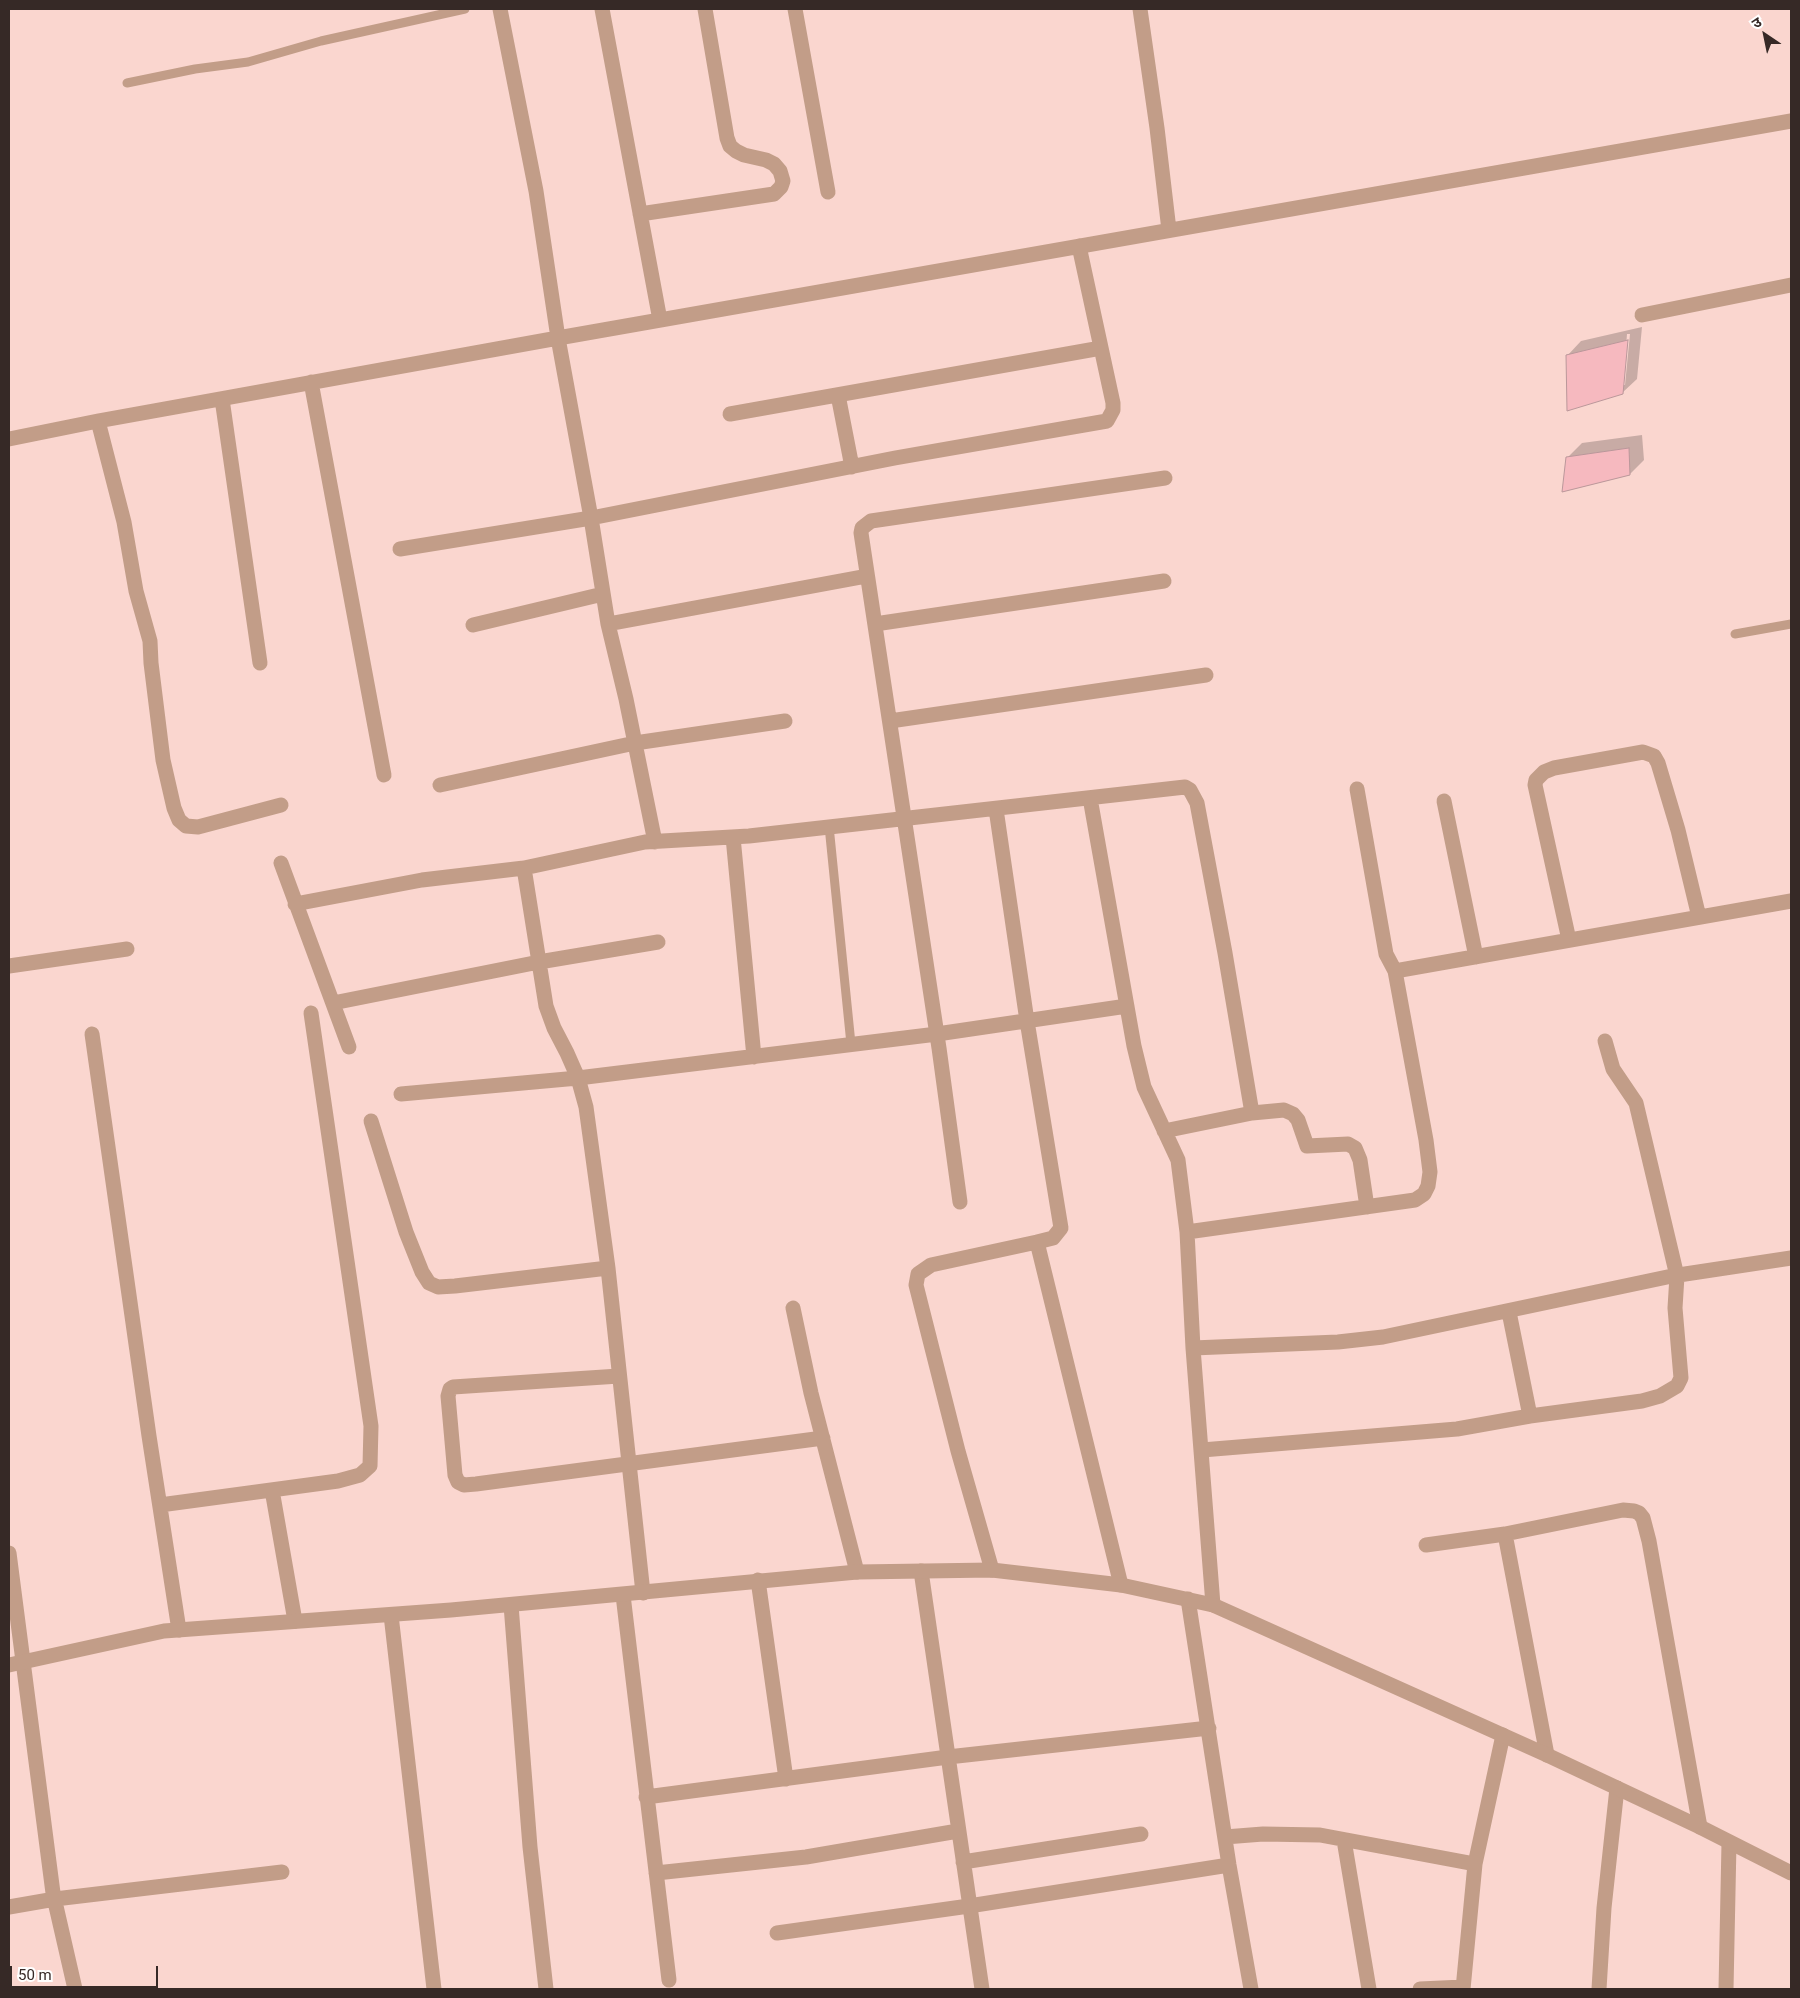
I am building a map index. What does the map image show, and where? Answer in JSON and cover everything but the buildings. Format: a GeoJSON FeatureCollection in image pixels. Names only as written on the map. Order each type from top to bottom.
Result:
{"type":"FeatureCollection","features":[{"type":"Feature","properties":{"kind":"street"},"geometry":{"type":"LineString","coordinates":[[500,9],[536,190],[558,338],[591,518],[608,624],[655,842]]}},
{"type":"Feature","properties":{"kind":"street"},"geometry":{"type":"LineString","coordinates":[[602,9],[660,320]]}},
{"type":"Feature","properties":{"kind":"street"},"geometry":{"type":"LineString","coordinates":[[640,214],[774,194],[781,187],[780,171],[774,164],[766,160],[744,156],[730,146],[727,138],[705,9]]}},
{"type":"Feature","properties":{"kind":"street"},"geometry":{"type":"LineString","coordinates":[[795,9],[828,192]]}},
{"type":"Feature","properties":{"kind":"street"},"geometry":{"type":"LineString","coordinates":[[1140,9],[1169,230]]}},
{"type":"Feature","properties":{"kind":"street"},"geometry":{"type":"LineString","coordinates":[[9,439],[311,382],[1791,121]]}},
{"type":"Feature","properties":{"kind":"street"},"geometry":{"type":"LineString","coordinates":[[400,549],[591,518],[852,467],[1107,421],[1114,410],[1113,402],[1079,246]]}},
{"type":"Feature","properties":{"kind":"street"},"geometry":{"type":"LineString","coordinates":[[1642,316],[1791,285]]}},
{"type":"Feature","properties":{"kind":"street"},"geometry":{"type":"LineString","coordinates":[[730,414],[1101,348]]}},
{"type":"Feature","properties":{"kind":"street"},"geometry":{"type":"LineString","coordinates":[[311,382],[384,775]]}},
{"type":"Feature","properties":{"kind":"street"},"geometry":{"type":"LineString","coordinates":[[838,394],[852,467]]}},
{"type":"Feature","properties":{"kind":"street"},"geometry":{"type":"LineString","coordinates":[[222,398],[260,663]]}},
{"type":"Feature","properties":{"kind":"street"},"geometry":{"type":"LineString","coordinates":[[98,421],[124,522],[136,590],[150,641],[151,663],[164,760],[174,808],[179,820],[186,826],[198,827],[281,805]]}},
{"type":"Feature","properties":{"kind":"street"},"geometry":{"type":"LineString","coordinates":[[960,1202],[905,818],[867,576],[861,533],[862,528],[871,521],[1166,478]]}},
{"type":"Feature","properties":{"kind":"street"},"geometry":{"type":"LineString","coordinates":[[608,624],[867,576]]}},
{"type":"Feature","properties":{"kind":"street"},"geometry":{"type":"LineString","coordinates":[[875,624],[1164,581]]}},
{"type":"Feature","properties":{"kind":"street"},"geometry":{"type":"LineString","coordinates":[[473,625],[603,594]]}},
{"type":"Feature","properties":{"kind":"street"},"geometry":{"type":"LineString","coordinates":[[890,721],[1206,674]]}},
{"type":"Feature","properties":{"kind":"street"},"geometry":{"type":"LineString","coordinates":[[440,786],[635,743],[785,722]]}},
{"type":"Feature","properties":{"kind":"street"},"geometry":{"type":"LineString","coordinates":[[1568,940],[1535,785],[1536,780],[1544,772],[1554,768],[1643,752],[1654,756],[1658,763],[1678,830],[1699,917]]}},
{"type":"Feature","properties":{"kind":"street"},"geometry":{"type":"LineString","coordinates":[[295,904],[422,880],[524,868],[655,842],[733,837],[1186,787],[1193,795],[1196,803],[1225,953],[1252,1112]]}},
{"type":"Feature","properties":{"kind":"street"},"geometry":{"type":"LineString","coordinates":[[1187,1232],[1415,1200],[1424,1194],[1428,1186],[1430,1172],[1426,1140],[1395,971],[1386,954],[1357,789]]}},
{"type":"Feature","properties":{"kind":"street"},"geometry":{"type":"LineString","coordinates":[[1090,798],[1127,1006],[1144,1087],[1178,1160],[1187,1232],[1193,1348],[1213,1605]]}},
{"type":"Feature","properties":{"kind":"street"},"geometry":{"type":"LineString","coordinates":[[1444,801],[1476,957]]}},
{"type":"Feature","properties":{"kind":"street"},"geometry":{"type":"LineString","coordinates":[[992,1570],[958,1451],[916,1285],[918,1274],[931,1265],[1053,1238],[1061,1228],[996,809]]}},
{"type":"Feature","properties":{"kind":"street"},"geometry":{"type":"LineString","coordinates":[[733,837],[754,1057]]}},
{"type":"Feature","properties":{"kind":"street"},"geometry":{"type":"LineString","coordinates":[[281,863],[349,1047]]}},
{"type":"Feature","properties":{"kind":"street"},"geometry":{"type":"LineString","coordinates":[[524,868],[546,1006],[578,1078],[586,1107],[608,1268],[643,1593]]}},
{"type":"Feature","properties":{"kind":"street"},"geometry":{"type":"LineString","coordinates":[[1395,971],[1791,901]]}},
{"type":"Feature","properties":{"kind":"street"},"geometry":{"type":"LineString","coordinates":[[332,1003],[539,962],[658,942]]}},
{"type":"Feature","properties":{"kind":"street"},"geometry":{"type":"LineString","coordinates":[[9,966],[127,949]]}},
{"type":"Feature","properties":{"kind":"street"},"geometry":{"type":"LineString","coordinates":[[401,1094],[578,1078],[754,1057],[937,1034],[1127,1006]]}},
{"type":"Feature","properties":{"kind":"street"},"geometry":{"type":"LineString","coordinates":[[160,1505],[338,1481],[360,1475],[370,1466],[371,1426],[311,1013]]}},
{"type":"Feature","properties":{"kind":"street"},"geometry":{"type":"LineString","coordinates":[[92,1034],[179,1630]]}},
{"type":"Feature","properties":{"kind":"street"},"geometry":{"type":"LineString","coordinates":[[1202,1450],[1457,1429],[1530,1416],[1642,1401],[1660,1396],[1677,1386],[1681,1378],[1675,1308],[1677,1276],[1636,1103],[1613,1069],[1605,1040]]}},
{"type":"Feature","properties":{"kind":"street"},"geometry":{"type":"LineString","coordinates":[[1164,1131],[1252,1112],[1284,1110],[1298,1120],[1307,1146],[1348,1144],[1354,1148],[1360,1160],[1367,1207]]}},
{"type":"Feature","properties":{"kind":"street"},"geometry":{"type":"LineString","coordinates":[[371,1120],[406,1232],[422,1272],[429,1283],[438,1287],[455,1286],[608,1268]]}},
{"type":"Feature","properties":{"kind":"street"},"geometry":{"type":"LineString","coordinates":[[1037,1242],[1121,1585]]}},
{"type":"Feature","properties":{"kind":"street"},"geometry":{"type":"LineString","coordinates":[[1193,1348],[1338,1342],[1392,1335],[1677,1276],[1791,1258]]}},
{"type":"Feature","properties":{"kind":"street"},"geometry":{"type":"LineString","coordinates":[[793,1308],[811,1394],[857,1572]]}},
{"type":"Feature","properties":{"kind":"street"},"geometry":{"type":"LineString","coordinates":[[1509,1312],[1530,1416]]}},
{"type":"Feature","properties":{"kind":"street"},"geometry":{"type":"LineString","coordinates":[[619,1376],[453,1387],[450,1389],[448,1396],[455,1475],[458,1482],[464,1485],[822,1438]]}},
{"type":"Feature","properties":{"kind":"street"},"geometry":{"type":"LineString","coordinates":[[272,1490],[295,1621]]}},
{"type":"Feature","properties":{"kind":"street"},"geometry":{"type":"LineString","coordinates":[[1426,1546],[1506,1534],[1623,1510],[1634,1510],[1643,1518],[1650,1541],[1700,1827]]}},
{"type":"Feature","properties":{"kind":"street"},"geometry":{"type":"LineString","coordinates":[[1506,1534],[1547,1755]]}},
{"type":"Feature","properties":{"kind":"street"},"geometry":{"type":"LineString","coordinates":[[9,1553],[16,1664],[55,1900],[75,1989]]}},
{"type":"Feature","properties":{"kind":"street"},"geometry":{"type":"LineString","coordinates":[[16,1664],[164,1631],[511,1605],[857,1572],[992,1570],[1121,1585],[1213,1605],[1547,1755],[1700,1827],[1791,1873]]}},
{"type":"Feature","properties":{"kind":"street"},"geometry":{"type":"LineString","coordinates":[[921,1571],[982,1989]]}},
{"type":"Feature","properties":{"kind":"street"},"geometry":{"type":"LineString","coordinates":[[758,1580],[786,1779]]}},
{"type":"Feature","properties":{"kind":"street"},"geometry":{"type":"LineString","coordinates":[[623,1595],[669,1980]]}},
{"type":"Feature","properties":{"kind":"street"},"geometry":{"type":"LineString","coordinates":[[1188,1599],[1229,1865],[1252,1989]]}},
{"type":"Feature","properties":{"kind":"street"},"geometry":{"type":"LineString","coordinates":[[511,1605],[530,1846],[546,1989]]}},
{"type":"Feature","properties":{"kind":"street"},"geometry":{"type":"LineString","coordinates":[[391,1615],[434,1989]]}},
{"type":"Feature","properties":{"kind":"street"},"geometry":{"type":"LineString","coordinates":[[646,1797],[948,1757],[1209,1728]]}},
{"type":"Feature","properties":{"kind":"street"},"geometry":{"type":"LineString","coordinates":[[1420,1989],[1463,1988],[1475,1864],[1503,1735]]}},
{"type":"Feature","properties":{"kind":"street"},"geometry":{"type":"LineString","coordinates":[[1599,1989],[1604,1908],[1617,1788]]}},
{"type":"Feature","properties":{"kind":"street"},"geometry":{"type":"LineString","coordinates":[[656,1873],[806,1857],[958,1830]]}},
{"type":"Feature","properties":{"kind":"street"},"geometry":{"type":"LineString","coordinates":[[963,1862],[1142,1834]]}},
{"type":"Feature","properties":{"kind":"street"},"geometry":{"type":"LineString","coordinates":[[1225,1837],[1263,1834],[1320,1835],[1475,1864]]}},
{"type":"Feature","properties":{"kind":"street"},"geometry":{"type":"LineString","coordinates":[[1344,1840],[1369,1989]]}},
{"type":"Feature","properties":{"kind":"street"},"geometry":{"type":"LineString","coordinates":[[1726,1989],[1729,1843]]}},
{"type":"Feature","properties":{"kind":"street"},"geometry":{"type":"LineString","coordinates":[[777,1933],[969,1906],[1229,1865]]}},
{"type":"Feature","properties":{"kind":"street"},"geometry":{"type":"LineString","coordinates":[[9,1907],[282,1872]]}},
{"type":"Feature","properties":{"kind":"lane"},"geometry":{"type":"LineString","coordinates":[[128,83],[248,62],[322,41],[465,9]]}},
{"type":"Feature","properties":{"kind":"lane"},"geometry":{"type":"LineString","coordinates":[[1735,634],[1791,624]]}},
{"type":"Feature","properties":{"kind":"lane"},"geometry":{"type":"LineString","coordinates":[[829,826],[851,1044]]}}]}
